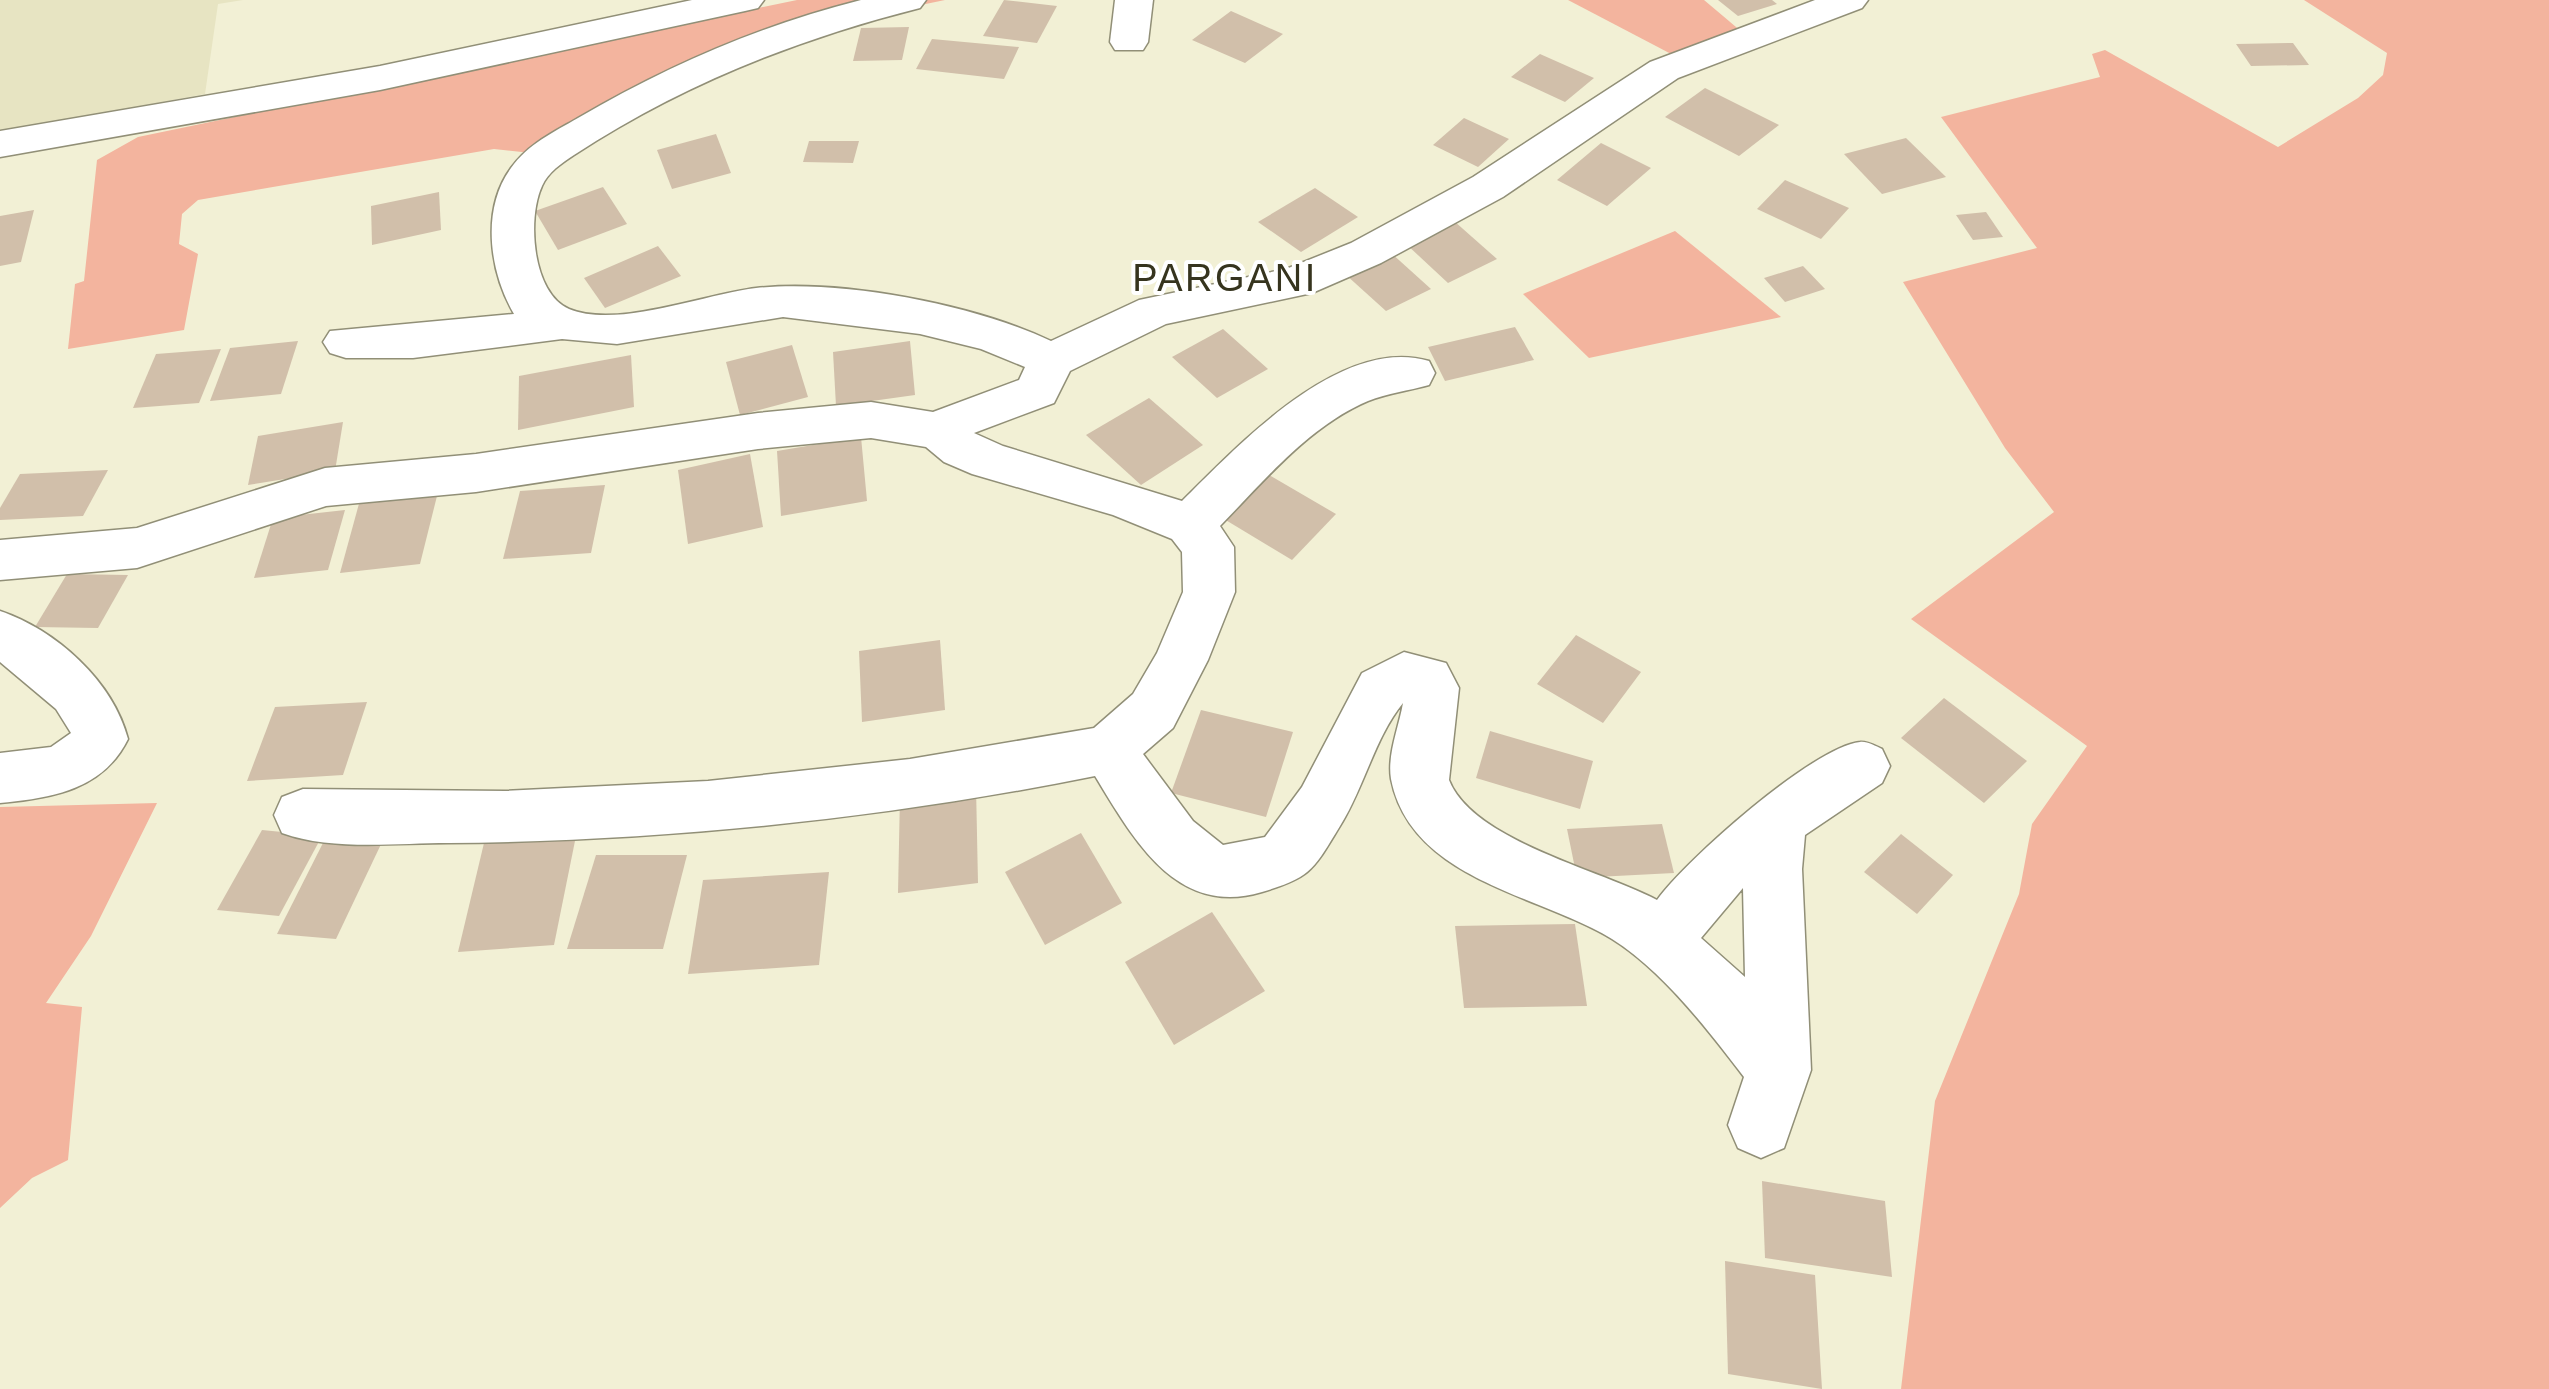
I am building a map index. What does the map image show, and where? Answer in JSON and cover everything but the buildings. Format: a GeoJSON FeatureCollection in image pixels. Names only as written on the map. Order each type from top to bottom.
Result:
{"type":"FeatureCollection","features":[{"type":"Feature","properties":{"kind":"street"},"geometry":{"type":"LineString","coordinates":[[0,144],[380,78],[745,0]]}},
{"type":"Feature","properties":{"kind":"street"},"geometry":{"type":"LineString","coordinates":[[560,324],[531,304],[510,221],[522,183],[543,157],[682,74],[814,24],[906,0]]}},
{"type":"Feature","properties":{"kind":"street"},"geometry":{"type":"LineString","coordinates":[[1129,42],[1134,0]]}},
{"type":"Feature","properties":{"kind":"street"},"geometry":{"type":"LineString","coordinates":[[940,431],[964,416],[1037,391],[1051,360],[1155,311],[1296,282],[1366,253],[1488,187],[1664,70],[1848,0]]}},
{"type":"Feature","properties":{"kind":"street"},"geometry":{"type":"LineString","coordinates":[[346,342],[413,342],[560,324],[610,329],[783,302],[932,322],[1026,346],[1051,360]]}},
{"type":"Feature","properties":{"kind":"street"},"geometry":{"type":"LineString","coordinates":[[1190,525],[1288,430],[1342,392],[1383,375],[1412,373]]}},
{"type":"Feature","properties":{"kind":"street"},"geometry":{"type":"LineString","coordinates":[[0,560],[138,548],[325,487],[476,473],[758,431],[871,420],[940,431],[961,449],[988,461],[1126,500],[1190,525],[1208,547],[1209,592],[1154,711],[1108,749],[1006,771],[573,816],[303,815]]}},
{"type":"Feature","properties":{"kind":"street"},"geometry":{"type":"LineString","coordinates":[[0,633],[80,697],[98,718],[100,740],[85,759],[51,773],[0,778]]}},
{"type":"Feature","properties":{"kind":"street"},"geometry":{"type":"LineString","coordinates":[[1108,749],[1168,834],[1194,861],[1224,872],[1284,859],[1322,804],[1381,688],[1390,680],[1417,674],[1432,688],[1419,778],[1428,804],[1453,830],[1490,854],[1633,918],[1722,998],[1770,1098],[1772,870],[1778,820]]}},
{"type":"Feature","properties":{"kind":"street"},"geometry":{"type":"LineString","coordinates":[[1662,944],[1683,907],[1778,820],[1862,766]]}},
{"type":"Feature","properties":{"kind":"shaded area"},"geometry":{"type":"Polygon","coordinates":[[[0,0],[243,0],[218,4],[205,94],[0,132],[0,0]]]}},
{"type":"Feature","properties":{"kind":"shaded area"},"geometry":{"type":"Polygon","coordinates":[[[797,0],[945,0],[887,12],[748,58],[559,156],[494,149],[198,200],[182,214],[179,244],[198,254],[184,330],[68,349],[75,284],[84,281],[97,160],[138,137],[797,0]]]}},
{"type":"Feature","properties":{"kind":"shaded area"},"geometry":{"type":"Polygon","coordinates":[[[1568,0],[1704,0],[1755,43],[1696,67],[1568,0]]]}},
{"type":"Feature","properties":{"kind":"shaded area"},"geometry":{"type":"Polygon","coordinates":[[[2304,0],[2549,0],[2549,1389],[1901,1389],[1935,1101],[2019,894],[2032,824],[2087,746],[1911,619],[2054,512],[2005,448],[1903,282],[2037,248],[1941,117],[2100,77],[2092,54],[2105,50],[2278,147],[2358,98],[2383,75],[2387,53],[2304,0]]]}},
{"type":"Feature","properties":{"kind":"shaded area"},"geometry":{"type":"Polygon","coordinates":[[[1675,231],[1781,317],[1589,358],[1523,294],[1675,231]]]}},
{"type":"Feature","properties":{"kind":"shaded area"},"geometry":{"type":"Polygon","coordinates":[[[157,803],[91,936],[46,1003],[82,1007],[68,1160],[32,1178],[0,1208],[0,807],[157,803]]]}},
{"type":"Feature","properties":{"kind":"district","name":"PARGANI"},"geometry":{"type":"Point","coordinates":[1225,278]}}]}
